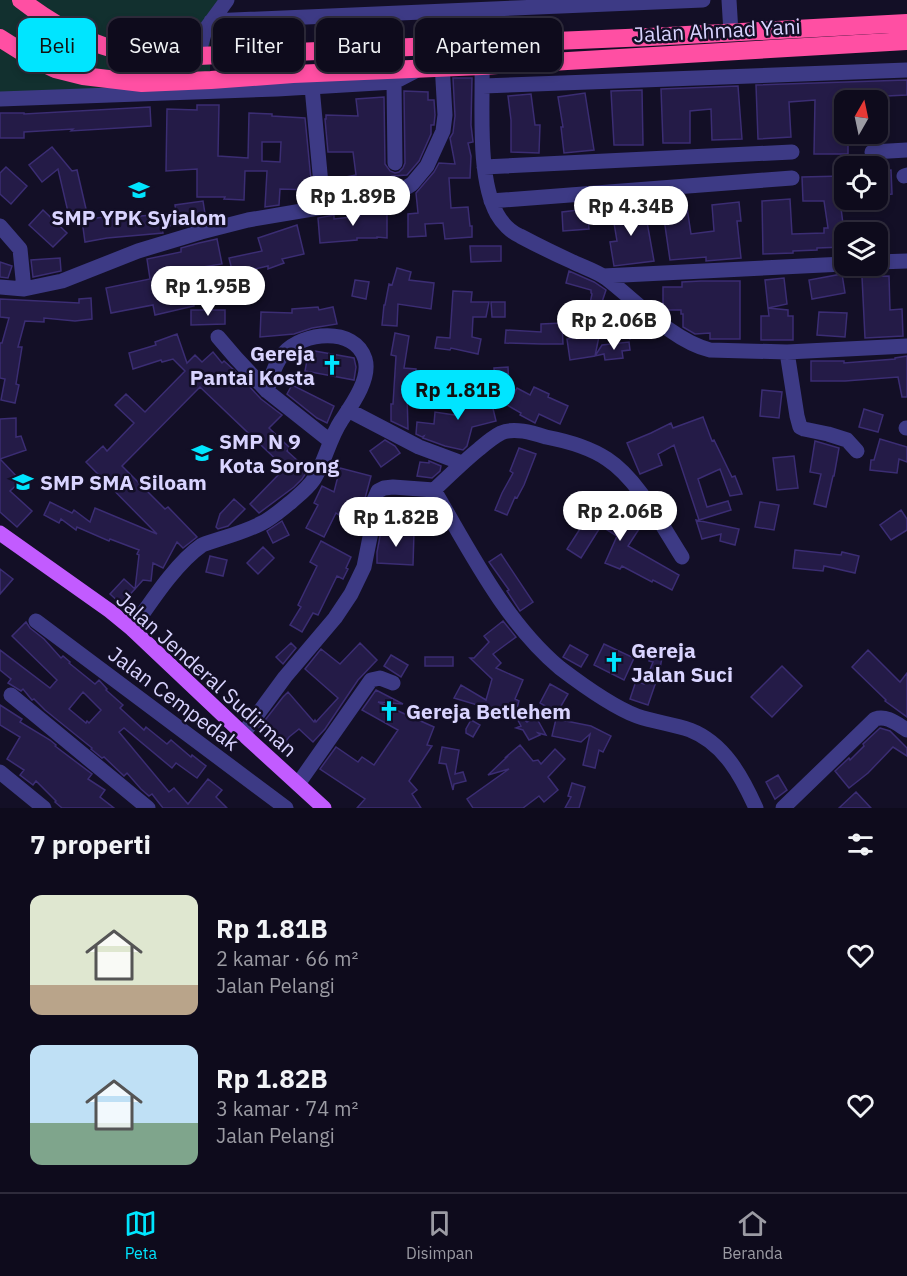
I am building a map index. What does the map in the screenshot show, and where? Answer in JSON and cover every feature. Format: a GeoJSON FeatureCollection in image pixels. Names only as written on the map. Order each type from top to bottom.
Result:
{"type":"FeatureCollection","features":[{"type":"Feature","properties":{"kind":"highway"},"geometry":{"type":"LineString","coordinates":[[21,0],[68,31],[108,48]]}},
{"type":"Feature","properties":{"kind":"highway"},"geometry":{"type":"LineString","coordinates":[[562,41],[907,23]]}},
{"type":"Feature","properties":{"kind":"highway","name":"Jalan Ahmad Yani"},"geometry":{"type":"LineString","coordinates":[[0,38],[55,69],[83,76],[124,81],[211,80],[415,68]]}},
{"type":"Feature","properties":{"kind":"highway","name":"Jalan Ahmad Yani"},"geometry":{"type":"LineString","coordinates":[[562,61],[907,41]]}},
{"type":"Feature","properties":{"kind":"highway"},"geometry":{"type":"LineString","coordinates":[[201,56],[415,47]]}},
{"type":"Feature","properties":{"kind":"main road","name":"Jalan Jenderal Sudirman"},"geometry":{"type":"LineString","coordinates":[[0,533],[132,629],[324,808]]}},
{"type":"Feature","properties":{"kind":"street"},"geometry":{"type":"LineString","coordinates":[[201,44],[211,21],[227,0]]}},
{"type":"Feature","properties":{"kind":"street"},"geometry":{"type":"LineString","coordinates":[[211,21],[703,0]]}},
{"type":"Feature","properties":{"kind":"street"},"geometry":{"type":"LineString","coordinates":[[729,0],[732,33]]}},
{"type":"Feature","properties":{"kind":"street"},"geometry":{"type":"LineString","coordinates":[[483,86],[907,70]]}},
{"type":"Feature","properties":{"kind":"street"},"geometry":{"type":"LineString","coordinates":[[0,99],[394,82],[415,71]]}},
{"type":"Feature","properties":{"kind":"street"},"geometry":{"type":"LineString","coordinates":[[0,287],[24,289],[62,281],[138,251],[201,231],[248,220],[393,194],[412,184],[419,176],[433,155],[443,131],[445,115],[441,72]]}},
{"type":"Feature","properties":{"kind":"street"},"geometry":{"type":"LineString","coordinates":[[483,72],[484,167],[491,201],[498,216],[517,235],[603,276],[660,322],[686,341],[699,347],[710,350],[787,352],[907,346]]}},
{"type":"Feature","properties":{"kind":"street"},"geometry":{"type":"LineString","coordinates":[[394,82],[395,163]]}},
{"type":"Feature","properties":{"kind":"street"},"geometry":{"type":"LineString","coordinates":[[312,87],[323,206]]}},
{"type":"Feature","properties":{"kind":"street"},"geometry":{"type":"LineString","coordinates":[[872,152],[907,150]]}},
{"type":"Feature","properties":{"kind":"street"},"geometry":{"type":"LineString","coordinates":[[484,167],[792,152]]}},
{"type":"Feature","properties":{"kind":"street"},"geometry":{"type":"LineString","coordinates":[[491,201],[792,178]]}},
{"type":"Feature","properties":{"kind":"street"},"geometry":{"type":"LineString","coordinates":[[0,226],[20,249],[24,289]]}},
{"type":"Feature","properties":{"kind":"street"},"geometry":{"type":"LineString","coordinates":[[888,262],[907,261]]}},
{"type":"Feature","properties":{"kind":"street"},"geometry":{"type":"LineString","coordinates":[[603,276],[834,264]]}},
{"type":"Feature","properties":{"kind":"street"},"geometry":{"type":"LineString","coordinates":[[218,337],[267,391],[330,441]]}},
{"type":"Feature","properties":{"kind":"street"},"geometry":{"type":"LineString","coordinates":[[132,629],[180,565],[196,549],[264,522],[306,489],[317,472],[335,429],[361,388],[365,374],[365,357],[347,339],[311,337],[293,345],[281,356],[267,391]]}},
{"type":"Feature","properties":{"kind":"street"},"geometry":{"type":"LineString","coordinates":[[787,352],[800,426],[847,440],[857,451]]}},
{"type":"Feature","properties":{"kind":"street"},"geometry":{"type":"LineString","coordinates":[[348,410],[418,447],[462,463]]}},
{"type":"Feature","properties":{"kind":"street"},"geometry":{"type":"LineString","coordinates":[[243,734],[285,677],[335,618],[351,594],[364,567],[374,500],[378,491],[393,487],[434,490],[462,463],[500,433],[511,430],[557,439],[592,450],[620,468],[682,557]]}},
{"type":"Feature","properties":{"kind":"street"},"geometry":{"type":"LineString","coordinates":[[434,490],[485,577],[538,648],[570,675],[622,709],[638,716],[689,730],[711,742],[732,762],[756,808]]}},
{"type":"Feature","properties":{"kind":"street","name":"Jalan Cempedak"},"geometry":{"type":"LineString","coordinates":[[36,621],[286,808]]}},
{"type":"Feature","properties":{"kind":"street"},"geometry":{"type":"LineString","coordinates":[[298,784],[368,683],[380,678],[393,683]]}},
{"type":"Feature","properties":{"kind":"street"},"geometry":{"type":"LineString","coordinates":[[11,695],[148,808]]}},
{"type":"Feature","properties":{"kind":"street"},"geometry":{"type":"LineString","coordinates":[[783,808],[875,719],[880,717],[889,719],[907,730]]}},
{"type":"Feature","properties":{"kind":"street"},"geometry":{"type":"LineString","coordinates":[[0,772],[44,808]]}},
{"type":"Feature","properties":{"kind":"green space"},"geometry":{"type":"Polygon","coordinates":[[[0,0],[227,0],[216,18],[213,18],[210,29],[210,93],[0,95],[0,0]]]}},
{"type":"Feature","properties":{"kind":"building"},"geometry":{"type":"Polygon","coordinates":[[[453,78],[472,78],[473,142],[468,143],[471,156],[470,178],[449,178],[451,208],[468,207],[472,237],[445,239],[443,223],[425,224],[426,236],[408,237],[408,214],[418,213],[416,193],[439,163],[455,164],[450,138],[453,133],[455,116],[453,78]]]}},
{"type":"Feature","properties":{"kind":"building"},"geometry":{"type":"Polygon","coordinates":[[[907,80],[907,95],[888,96],[888,90],[834,90],[834,144],[848,144],[848,154],[814,154],[815,100],[789,102],[791,137],[758,139],[756,85],[907,80]]]}},
{"type":"Feature","properties":{"kind":"building"},"geometry":{"type":"Polygon","coordinates":[[[738,86],[742,139],[712,140],[711,109],[690,111],[690,143],[663,143],[661,89],[738,86]]]}},
{"type":"Feature","properties":{"kind":"building"},"geometry":{"type":"Polygon","coordinates":[[[642,90],[643,145],[614,145],[611,91],[642,90]]]}},
{"type":"Feature","properties":{"kind":"building"},"geometry":{"type":"Polygon","coordinates":[[[404,91],[428,92],[428,100],[434,100],[434,125],[431,125],[431,134],[419,161],[407,175],[392,176],[393,184],[332,196],[330,180],[356,175],[353,152],[328,152],[326,115],[358,116],[356,99],[384,97],[385,164],[390,171],[399,172],[405,163],[404,91]]]}},
{"type":"Feature","properties":{"kind":"building"},"geometry":{"type":"Polygon","coordinates":[[[585,93],[594,150],[564,153],[558,97],[585,93]]]}},
{"type":"Feature","properties":{"kind":"building"},"geometry":{"type":"Polygon","coordinates":[[[531,94],[535,125],[540,125],[539,153],[511,152],[508,96],[531,94]]]}},
{"type":"Feature","properties":{"kind":"building"},"geometry":{"type":"Polygon","coordinates":[[[197,105],[219,105],[218,156],[248,158],[249,113],[305,118],[312,190],[280,189],[279,205],[265,207],[267,171],[245,171],[244,200],[197,197],[197,169],[166,171],[167,109],[197,110],[197,105]],[[262,142],[262,161],[280,162],[281,142],[262,142]]]}},
{"type":"Feature","properties":{"kind":"building"},"geometry":{"type":"Polygon","coordinates":[[[150,107],[151,126],[24,132],[24,138],[0,138],[0,113],[24,114],[150,107]]]}},
{"type":"Feature","properties":{"kind":"building"},"geometry":{"type":"Polygon","coordinates":[[[52,147],[72,171],[77,170],[86,209],[68,212],[58,169],[42,182],[29,165],[52,147]]]}},
{"type":"Feature","properties":{"kind":"building"},"geometry":{"type":"Polygon","coordinates":[[[6,167],[27,186],[11,204],[0,194],[0,173],[6,167]]]}},
{"type":"Feature","properties":{"kind":"building"},"geometry":{"type":"Polygon","coordinates":[[[888,170],[891,170],[892,194],[888,195],[888,170]]]}},
{"type":"Feature","properties":{"kind":"building"},"geometry":{"type":"Polygon","coordinates":[[[834,176],[834,210],[841,210],[843,222],[834,222],[834,247],[763,254],[762,201],[790,199],[792,234],[824,233],[824,228],[828,228],[824,201],[803,201],[802,177],[834,176]]]}},
{"type":"Feature","properties":{"kind":"building"},"geometry":{"type":"Polygon","coordinates":[[[203,201],[206,220],[162,227],[163,233],[85,242],[82,220],[176,213],[175,205],[203,201]]]}},
{"type":"Feature","properties":{"kind":"building"},"geometry":{"type":"Polygon","coordinates":[[[686,201],[691,234],[714,231],[712,205],[739,202],[741,221],[737,221],[741,258],[706,261],[706,257],[670,260],[662,205],[686,201]]]}},
{"type":"Feature","properties":{"kind":"building"},"geometry":{"type":"Polygon","coordinates":[[[644,205],[654,261],[614,266],[610,242],[617,241],[612,211],[644,205]]]}},
{"type":"Feature","properties":{"kind":"building"},"geometry":{"type":"Polygon","coordinates":[[[587,209],[589,229],[563,231],[562,212],[587,209]]]}},
{"type":"Feature","properties":{"kind":"building"},"geometry":{"type":"Polygon","coordinates":[[[43,210],[67,233],[53,247],[29,225],[43,210]]]}},
{"type":"Feature","properties":{"kind":"building"},"geometry":{"type":"Polygon","coordinates":[[[360,212],[387,212],[387,238],[357,238],[357,240],[320,243],[318,218],[334,215],[334,219],[360,216],[360,212]]]}},
{"type":"Feature","properties":{"kind":"building"},"geometry":{"type":"Polygon","coordinates":[[[297,225],[304,254],[282,259],[284,263],[268,269],[268,266],[233,274],[229,258],[262,251],[258,238],[297,225]]]}},
{"type":"Feature","properties":{"kind":"building"},"geometry":{"type":"Polygon","coordinates":[[[217,239],[222,264],[202,267],[206,285],[192,288],[194,306],[155,315],[153,305],[111,313],[106,288],[150,279],[147,259],[181,252],[181,248],[217,239]]]}},
{"type":"Feature","properties":{"kind":"building"},"geometry":{"type":"Polygon","coordinates":[[[470,246],[501,246],[501,261],[471,262],[470,246]]]}},
{"type":"Feature","properties":{"kind":"building"},"geometry":{"type":"Polygon","coordinates":[[[60,258],[61,271],[33,277],[31,260],[60,258]]]}},
{"type":"Feature","properties":{"kind":"building"},"geometry":{"type":"Polygon","coordinates":[[[0,262],[12,266],[8,278],[0,277],[0,262]]]}},
{"type":"Feature","properties":{"kind":"building"},"geometry":{"type":"Polygon","coordinates":[[[397,268],[411,272],[409,280],[434,283],[431,309],[398,304],[397,326],[382,325],[389,284],[392,285],[397,268]]]}},
{"type":"Feature","properties":{"kind":"building"},"geometry":{"type":"Polygon","coordinates":[[[569,271],[606,290],[599,311],[604,312],[595,356],[570,360],[567,339],[583,336],[592,294],[591,290],[566,283],[569,271]]]}},
{"type":"Feature","properties":{"kind":"building"},"geometry":{"type":"Polygon","coordinates":[[[842,276],[845,293],[812,299],[809,280],[842,276]]]}},
{"type":"Feature","properties":{"kind":"building"},"geometry":{"type":"Polygon","coordinates":[[[889,276],[890,310],[902,309],[903,336],[865,338],[862,277],[889,276]]]}},
{"type":"Feature","properties":{"kind":"building"},"geometry":{"type":"Polygon","coordinates":[[[784,278],[787,304],[768,308],[765,280],[784,278]]]}},
{"type":"Feature","properties":{"kind":"building"},"geometry":{"type":"Polygon","coordinates":[[[355,280],[369,282],[366,299],[352,296],[355,280]]]}},
{"type":"Feature","properties":{"kind":"building"},"geometry":{"type":"Polygon","coordinates":[[[740,281],[740,339],[710,339],[710,333],[695,334],[683,327],[681,310],[663,310],[663,287],[682,287],[682,282],[740,281]]]}},
{"type":"Feature","properties":{"kind":"building"},"geometry":{"type":"Polygon","coordinates":[[[453,291],[472,292],[471,302],[489,302],[486,317],[473,317],[472,337],[481,339],[478,354],[451,348],[450,350],[435,348],[437,337],[450,338],[453,291]]]}},
{"type":"Feature","properties":{"kind":"building"},"geometry":{"type":"Polygon","coordinates":[[[91,298],[92,319],[75,321],[44,318],[44,322],[25,321],[18,347],[22,347],[15,403],[1,400],[5,379],[0,378],[0,343],[2,343],[9,318],[0,317],[0,299],[79,303],[79,299],[91,298]]]}},
{"type":"Feature","properties":{"kind":"building"},"geometry":{"type":"Polygon","coordinates":[[[491,302],[505,302],[505,317],[492,317],[491,302]]]}},
{"type":"Feature","properties":{"kind":"building"},"geometry":{"type":"Polygon","coordinates":[[[318,307],[319,310],[333,307],[337,324],[294,334],[260,337],[261,312],[292,313],[292,309],[318,307]]]}},
{"type":"Feature","properties":{"kind":"building"},"geometry":{"type":"Polygon","coordinates":[[[768,308],[788,310],[788,316],[793,316],[793,340],[761,340],[761,316],[769,316],[768,308]]]}},
{"type":"Feature","properties":{"kind":"building"},"geometry":{"type":"Polygon","coordinates":[[[191,310],[225,310],[225,324],[191,325],[191,310]]]}},
{"type":"Feature","properties":{"kind":"building"},"geometry":{"type":"Polygon","coordinates":[[[627,312],[642,323],[630,339],[615,329],[627,312]]]}},
{"type":"Feature","properties":{"kind":"building"},"geometry":{"type":"Polygon","coordinates":[[[819,312],[847,313],[845,337],[817,335],[819,312]]]}},
{"type":"Feature","properties":{"kind":"building"},"geometry":{"type":"Polygon","coordinates":[[[562,323],[563,344],[505,343],[506,330],[541,332],[541,324],[562,323]]]}},
{"type":"Feature","properties":{"kind":"building"},"geometry":{"type":"Polygon","coordinates":[[[395,333],[409,336],[404,368],[416,369],[415,382],[432,386],[429,396],[407,393],[408,429],[391,421],[396,356],[391,355],[395,333]]]}},
{"type":"Feature","properties":{"kind":"building"},"geometry":{"type":"Polygon","coordinates":[[[177,334],[187,363],[195,355],[202,362],[213,352],[222,363],[224,361],[234,370],[261,399],[282,415],[269,428],[290,448],[287,451],[308,470],[294,487],[259,513],[250,504],[285,468],[200,387],[122,466],[165,509],[168,507],[197,537],[183,548],[177,542],[163,568],[153,563],[151,581],[143,580],[135,589],[139,550],[110,539],[109,541],[77,527],[76,530],[61,519],[59,523],[44,515],[50,502],[72,513],[74,510],[90,522],[95,508],[157,534],[86,462],[103,446],[107,451],[134,423],[115,405],[126,394],[145,412],[185,371],[173,359],[162,362],[161,360],[133,369],[129,353],[156,345],[155,342],[177,334]]]}},
{"type":"Feature","properties":{"kind":"building"},"geometry":{"type":"Polygon","coordinates":[[[629,342],[630,350],[622,351],[623,358],[605,360],[604,354],[595,356],[602,345],[629,342]]]}},
{"type":"Feature","properties":{"kind":"building","name":"Gereja Pantai Kosta"},"geometry":{"type":"Polygon","coordinates":[[[309,350],[354,358],[356,367],[354,380],[305,371],[309,350]]]}},
{"type":"Feature","properties":{"kind":"building"},"geometry":{"type":"Polygon","coordinates":[[[907,356],[907,397],[902,397],[898,377],[811,381],[811,361],[844,361],[844,363],[907,356]]]}},
{"type":"Feature","properties":{"kind":"building"},"geometry":{"type":"Polygon","coordinates":[[[508,367],[509,387],[495,388],[494,368],[508,367]]]}},
{"type":"Feature","properties":{"kind":"building"},"geometry":{"type":"Polygon","coordinates":[[[292,385],[334,406],[327,423],[317,418],[287,394],[292,385]]]}},
{"type":"Feature","properties":{"kind":"building"},"geometry":{"type":"Polygon","coordinates":[[[534,387],[549,394],[548,397],[568,406],[560,424],[539,414],[535,423],[507,405],[517,388],[530,395],[534,387]]]}},
{"type":"Feature","properties":{"kind":"building"},"geometry":{"type":"Polygon","coordinates":[[[762,390],[782,392],[779,418],[760,416],[762,390]]]}},
{"type":"Feature","properties":{"kind":"building"},"geometry":{"type":"Polygon","coordinates":[[[475,391],[475,400],[490,396],[496,421],[472,427],[467,446],[463,450],[445,446],[416,434],[417,422],[434,424],[435,412],[455,415],[453,393],[475,391]]]}},
{"type":"Feature","properties":{"kind":"building"},"geometry":{"type":"Polygon","coordinates":[[[864,409],[883,415],[878,432],[859,427],[864,409]]]}},
{"type":"Feature","properties":{"kind":"building"},"geometry":{"type":"Polygon","coordinates":[[[703,417],[712,441],[714,440],[732,477],[735,476],[742,494],[730,496],[720,469],[698,479],[707,507],[728,501],[731,510],[699,520],[674,445],[658,454],[662,465],[640,474],[627,443],[671,423],[673,428],[703,417]]]}},
{"type":"Feature","properties":{"kind":"building"},"geometry":{"type":"Polygon","coordinates":[[[16,418],[16,437],[21,436],[26,450],[0,459],[0,419],[16,418]]]}},
{"type":"Feature","properties":{"kind":"building"},"geometry":{"type":"Polygon","coordinates":[[[880,439],[907,447],[907,462],[899,459],[897,473],[870,470],[871,460],[874,460],[880,439]]]}},
{"type":"Feature","properties":{"kind":"building"},"geometry":{"type":"Polygon","coordinates":[[[385,440],[395,446],[400,453],[381,467],[370,451],[385,440]]]}},
{"type":"Feature","properties":{"kind":"building"},"geometry":{"type":"Polygon","coordinates":[[[815,441],[839,448],[826,507],[814,504],[821,474],[810,472],[815,441]]]}},
{"type":"Feature","properties":{"kind":"building"},"geometry":{"type":"Polygon","coordinates":[[[519,448],[536,454],[524,485],[517,498],[515,497],[507,515],[495,510],[513,473],[510,471],[519,448]]]}},
{"type":"Feature","properties":{"kind":"building"},"geometry":{"type":"Polygon","coordinates":[[[794,456],[798,488],[777,490],[773,458],[794,456]]]}},
{"type":"Feature","properties":{"kind":"building"},"geometry":{"type":"Polygon","coordinates":[[[0,459],[21,481],[10,491],[32,511],[17,527],[0,512],[0,459]]]}},
{"type":"Feature","properties":{"kind":"building"},"geometry":{"type":"Polygon","coordinates":[[[429,461],[441,466],[440,471],[432,478],[417,476],[420,462],[429,463],[429,461]]]}},
{"type":"Feature","properties":{"kind":"building"},"geometry":{"type":"Polygon","coordinates":[[[340,468],[371,476],[360,517],[336,513],[324,537],[306,528],[318,505],[314,503],[322,486],[334,492],[340,468]]]}},
{"type":"Feature","properties":{"kind":"building"},"geometry":{"type":"Polygon","coordinates":[[[600,493],[615,502],[613,505],[643,523],[628,546],[679,575],[672,590],[622,566],[620,569],[605,563],[617,536],[601,526],[581,558],[567,549],[600,493]]]}},
{"type":"Feature","properties":{"kind":"building"},"geometry":{"type":"Polygon","coordinates":[[[234,499],[245,509],[228,526],[218,529],[216,527],[220,514],[234,499]]]}},
{"type":"Feature","properties":{"kind":"building"},"geometry":{"type":"Polygon","coordinates":[[[760,502],[779,505],[774,530],[755,527],[760,502]]]}},
{"type":"Feature","properties":{"kind":"building"},"geometry":{"type":"Polygon","coordinates":[[[901,510],[907,519],[907,530],[891,540],[880,525],[901,510]]]}},
{"type":"Feature","properties":{"kind":"building"},"geometry":{"type":"Polygon","coordinates":[[[696,520],[739,529],[735,545],[720,541],[721,534],[702,539],[696,520]]]}},
{"type":"Feature","properties":{"kind":"building"},"geometry":{"type":"Polygon","coordinates":[[[282,521],[289,535],[273,543],[267,531],[282,521]]]}},
{"type":"Feature","properties":{"kind":"building"},"geometry":{"type":"Polygon","coordinates":[[[381,531],[414,532],[413,565],[377,563],[381,531]]]}},
{"type":"Feature","properties":{"kind":"building"},"geometry":{"type":"Polygon","coordinates":[[[321,541],[351,557],[343,579],[337,576],[318,615],[313,613],[302,632],[290,625],[301,607],[298,605],[317,566],[310,562],[321,541]]]}},
{"type":"Feature","properties":{"kind":"building"},"geometry":{"type":"Polygon","coordinates":[[[263,547],[274,558],[258,574],[247,563],[263,547]]]}},
{"type":"Feature","properties":{"kind":"building"},"geometry":{"type":"Polygon","coordinates":[[[795,550],[841,555],[842,552],[859,556],[855,573],[824,566],[823,571],[793,568],[795,550]]]}},
{"type":"Feature","properties":{"kind":"building"},"geometry":{"type":"Polygon","coordinates":[[[501,554],[533,602],[520,611],[507,591],[509,590],[489,562],[501,554]]]}},
{"type":"Feature","properties":{"kind":"building"},"geometry":{"type":"Polygon","coordinates":[[[210,556],[227,560],[223,576],[206,572],[210,556]]]}},
{"type":"Feature","properties":{"kind":"building"},"geometry":{"type":"Polygon","coordinates":[[[0,569],[13,579],[0,594],[0,569]]]}},
{"type":"Feature","properties":{"kind":"building"},"geometry":{"type":"Polygon","coordinates":[[[124,579],[135,589],[121,604],[110,594],[124,579]]]}},
{"type":"Feature","properties":{"kind":"building"},"geometry":{"type":"Polygon","coordinates":[[[503,621],[516,637],[493,654],[501,663],[496,668],[523,680],[515,699],[519,701],[516,712],[527,722],[536,717],[546,735],[538,733],[540,735],[529,740],[523,730],[516,728],[521,726],[515,715],[454,698],[461,685],[486,700],[492,679],[470,658],[474,658],[489,642],[484,636],[503,621]]]}},
{"type":"Feature","properties":{"kind":"building"},"geometry":{"type":"Polygon","coordinates":[[[26,622],[61,658],[63,656],[95,684],[99,680],[106,690],[123,705],[120,708],[144,730],[146,727],[167,744],[171,740],[206,766],[197,778],[176,763],[172,768],[124,728],[119,732],[169,792],[174,788],[188,804],[208,779],[222,790],[216,797],[227,808],[163,808],[152,794],[149,796],[127,773],[124,776],[34,699],[32,700],[23,689],[21,691],[8,683],[11,679],[0,670],[0,650],[50,688],[57,680],[12,636],[26,622]],[[83,692],[69,709],[86,723],[87,721],[89,723],[101,710],[83,692]]]}},
{"type":"Feature","properties":{"kind":"building"},"geometry":{"type":"Polygon","coordinates":[[[291,643],[296,648],[283,664],[276,657],[291,643]]]}},
{"type":"Feature","properties":{"kind":"building"},"geometry":{"type":"Polygon","coordinates":[[[360,643],[377,660],[358,680],[325,729],[313,742],[299,729],[281,748],[268,738],[259,728],[288,692],[314,722],[338,698],[305,669],[321,649],[340,664],[360,643]]]}},
{"type":"Feature","properties":{"kind":"building","name":"Gereja Jalan Suci"},"geometry":{"type":"Polygon","coordinates":[[[604,644],[634,658],[624,680],[594,665],[604,644]]]}},
{"type":"Feature","properties":{"kind":"building"},"geometry":{"type":"Polygon","coordinates":[[[570,645],[588,655],[581,667],[563,657],[570,645]]]}},
{"type":"Feature","properties":{"kind":"building"},"geometry":{"type":"Polygon","coordinates":[[[659,646],[664,648],[659,673],[648,705],[630,699],[636,681],[644,684],[653,662],[649,661],[651,651],[657,652],[659,646]]]}},
{"type":"Feature","properties":{"kind":"building"},"geometry":{"type":"Polygon","coordinates":[[[868,650],[900,682],[907,673],[907,717],[885,701],[852,667],[868,650]]]}},
{"type":"Feature","properties":{"kind":"building"},"geometry":{"type":"Polygon","coordinates":[[[391,655],[408,665],[401,677],[384,666],[391,655]]]}},
{"type":"Feature","properties":{"kind":"building"},"geometry":{"type":"Polygon","coordinates":[[[425,657],[453,657],[453,666],[425,666],[425,657]]]}},
{"type":"Feature","properties":{"kind":"building"},"geometry":{"type":"Polygon","coordinates":[[[782,666],[802,686],[772,717],[751,697],[782,666]]]}},
{"type":"Feature","properties":{"kind":"building"},"geometry":{"type":"Polygon","coordinates":[[[550,684],[568,694],[557,713],[540,703],[550,684]]]}},
{"type":"Feature","properties":{"kind":"building"},"geometry":{"type":"Polygon","coordinates":[[[376,690],[403,704],[378,702],[434,727],[427,745],[432,746],[409,781],[417,790],[412,794],[421,808],[357,808],[365,799],[320,769],[336,747],[358,762],[362,757],[374,765],[398,730],[362,710],[376,690]]]}},
{"type":"Feature","properties":{"kind":"building"},"geometry":{"type":"Polygon","coordinates":[[[0,705],[22,719],[20,722],[50,740],[92,774],[88,779],[105,790],[100,797],[114,808],[62,808],[36,781],[33,785],[20,775],[24,770],[7,759],[20,737],[0,725],[0,705]]]}},
{"type":"Feature","properties":{"kind":"building"},"geometry":{"type":"Polygon","coordinates":[[[556,719],[591,726],[611,736],[603,752],[599,750],[595,768],[583,765],[590,734],[581,742],[552,736],[556,719]]]}},
{"type":"Feature","properties":{"kind":"building"},"geometry":{"type":"Polygon","coordinates":[[[471,720],[480,725],[473,737],[466,733],[471,720]]]}},
{"type":"Feature","properties":{"kind":"building"},"geometry":{"type":"Polygon","coordinates":[[[880,728],[890,731],[907,748],[907,756],[893,747],[868,773],[849,788],[835,771],[849,758],[850,760],[880,728]]]}},
{"type":"Feature","properties":{"kind":"building"},"geometry":{"type":"Polygon","coordinates":[[[520,745],[533,761],[538,760],[541,764],[555,749],[565,759],[548,777],[558,790],[544,802],[539,796],[523,808],[473,808],[467,799],[509,769],[488,775],[520,745]]]}},
{"type":"Feature","properties":{"kind":"building"},"geometry":{"type":"Polygon","coordinates":[[[442,747],[459,750],[455,774],[463,772],[466,781],[454,784],[453,790],[446,764],[439,763],[442,747]]]}},
{"type":"Feature","properties":{"kind":"building"},"geometry":{"type":"Polygon","coordinates":[[[778,775],[787,790],[775,799],[766,782],[778,775]]]}},
{"type":"Feature","properties":{"kind":"building"},"geometry":{"type":"Polygon","coordinates":[[[572,783],[585,787],[579,808],[565,808],[571,797],[568,796],[572,783]]]}},
{"type":"Feature","properties":{"kind":"building"},"geometry":{"type":"Polygon","coordinates":[[[856,792],[871,808],[839,808],[856,792]]]}},
{"type":"Feature","properties":{"kind":"place","name":"SMP YPK Syialom"},"geometry":{"type":"Point","coordinates":[139,190]}},
{"type":"Feature","properties":{"kind":"place","name":"Gereja Pantai Kosta"},"geometry":{"type":"Point","coordinates":[332,365]}},
{"type":"Feature","properties":{"kind":"place","name":"SMP N 9 Kota Sorong"},"geometry":{"type":"Point","coordinates":[202,453]}},
{"type":"Feature","properties":{"kind":"place","name":"SMP SMA Siloam"},"geometry":{"type":"Point","coordinates":[23,482]}},
{"type":"Feature","properties":{"kind":"place","name":"Gereja Jalan Suci"},"geometry":{"type":"Point","coordinates":[614,662]}},
{"type":"Feature","properties":{"kind":"place","name":"Gereja Betlehem"},"geometry":{"type":"Point","coordinates":[389,711]}}]}
